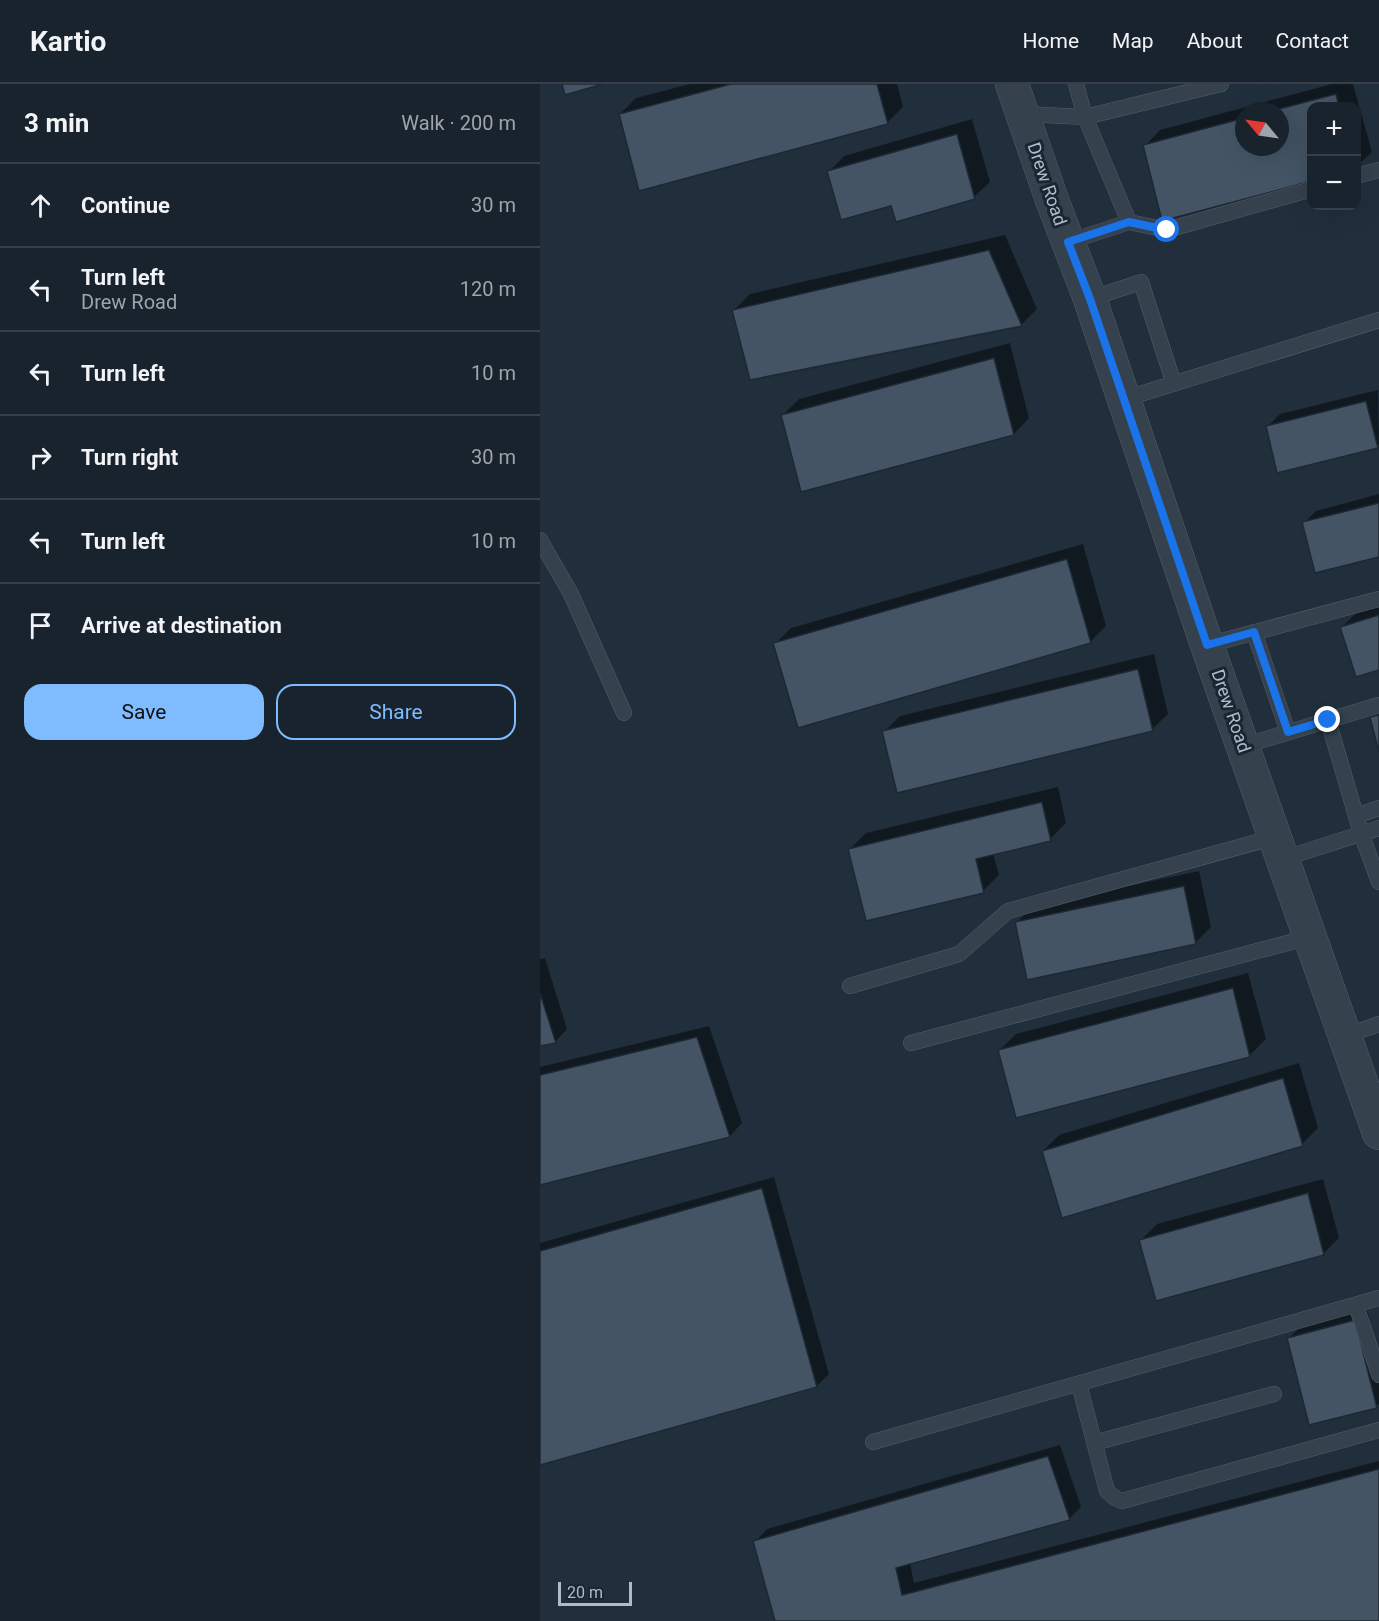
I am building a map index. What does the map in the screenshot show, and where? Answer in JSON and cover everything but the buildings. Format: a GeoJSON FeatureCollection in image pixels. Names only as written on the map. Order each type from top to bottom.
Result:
{"type":"FeatureCollection","features":[{"type":"Feature","properties":{"kind":"street","name":"Drew Road"},"geometry":{"type":"LineString","coordinates":[[1018,99],[1052,200],[1090,299],[1207,645],[1379,1133]]}},
{"type":"Feature","properties":{"kind":"lane"},"geometry":{"type":"LineString","coordinates":[[1076,84],[1085,117],[1129,222]]}},
{"type":"Feature","properties":{"kind":"lane"},"geometry":{"type":"LineString","coordinates":[[1018,99],[1085,117],[1221,84]]}},
{"type":"Feature","properties":{"kind":"lane"},"geometry":{"type":"LineString","coordinates":[[1361,175],[1379,170]]}},
{"type":"Feature","properties":{"kind":"lane"},"geometry":{"type":"LineString","coordinates":[[1068,242],[1129,222],[1167,230],[1307,190]]}},
{"type":"Feature","properties":{"kind":"lane"},"geometry":{"type":"LineString","coordinates":[[1090,299],[1141,282],[1174,384]]}},
{"type":"Feature","properties":{"kind":"lane"},"geometry":{"type":"LineString","coordinates":[[1124,399],[1379,320]]}},
{"type":"Feature","properties":{"kind":"lane"},"geometry":{"type":"LineString","coordinates":[[540,540],[571,594],[624,713]]}},
{"type":"Feature","properties":{"kind":"lane"},"geometry":{"type":"LineString","coordinates":[[1207,645],[1379,599]]}},
{"type":"Feature","properties":{"kind":"lane"},"geometry":{"type":"LineString","coordinates":[[1254,632],[1288,732]]}},
{"type":"Feature","properties":{"kind":"lane"},"geometry":{"type":"LineString","coordinates":[[1243,746],[1379,705]]}},
{"type":"Feature","properties":{"kind":"lane"},"geometry":{"type":"LineString","coordinates":[[1328,720],[1361,833],[1379,882]]}},
{"type":"Feature","properties":{"kind":"lane"},"geometry":{"type":"LineString","coordinates":[[1356,816],[1379,808]]}},
{"type":"Feature","properties":{"kind":"lane"},"geometry":{"type":"LineString","coordinates":[[850,986],[959,954],[1008,911],[1279,848],[1379,828]]}},
{"type":"Feature","properties":{"kind":"lane"},"geometry":{"type":"LineString","coordinates":[[911,1043],[1310,937]]}},
{"type":"Feature","properties":{"kind":"lane"},"geometry":{"type":"LineString","coordinates":[[1345,1036],[1379,1024]]}},
{"type":"Feature","properties":{"kind":"lane"},"geometry":{"type":"LineString","coordinates":[[873,1442],[1379,1298]]}},
{"type":"Feature","properties":{"kind":"lane"},"geometry":{"type":"LineString","coordinates":[[1356,1305],[1379,1376]]}},
{"type":"Feature","properties":{"kind":"lane"},"geometry":{"type":"LineString","coordinates":[[1079,1384],[1107,1491],[1122,1501],[1379,1430]]}},
{"type":"Feature","properties":{"kind":"lane"},"geometry":{"type":"LineString","coordinates":[[1094,1443],[1274,1394]]}},
{"type":"Feature","properties":{"kind":"route"},"geometry":{"type":"LineString","coordinates":[[1167,230],[1129,222],[1068,242],[1090,299],[1207,645],[1254,632],[1288,732],[1328,720]]}}]}
